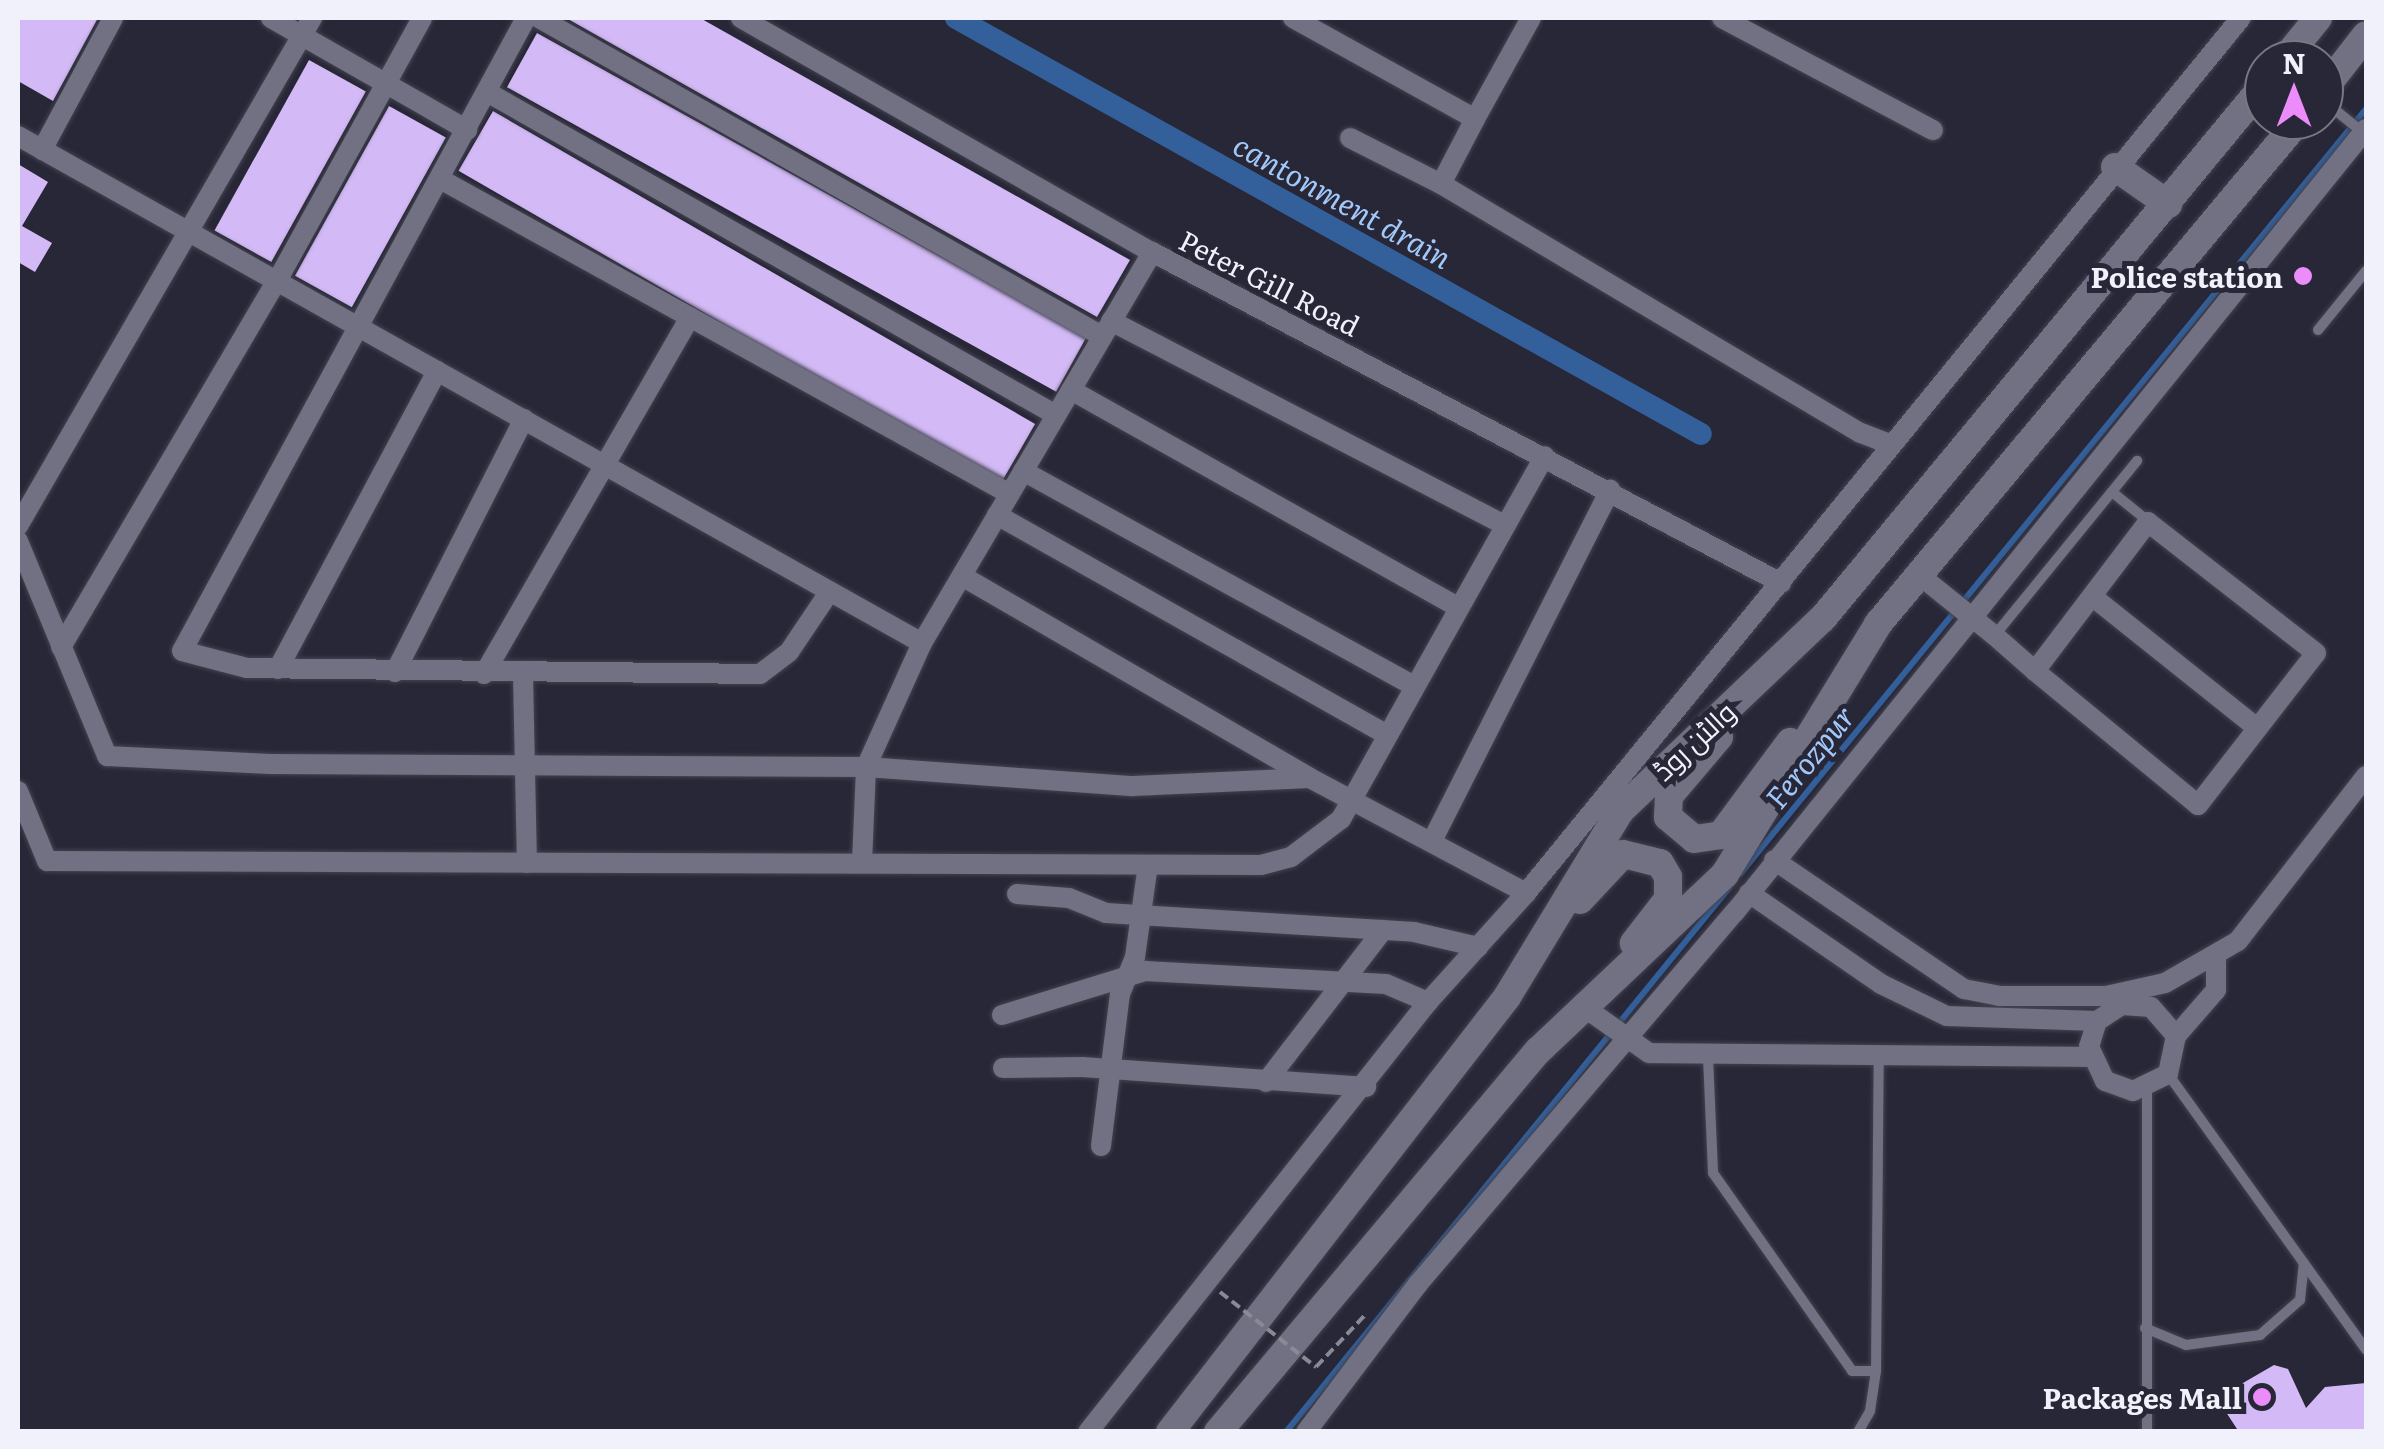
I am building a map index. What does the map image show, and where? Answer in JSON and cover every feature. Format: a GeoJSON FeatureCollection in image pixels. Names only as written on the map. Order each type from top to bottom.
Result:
{"type":"FeatureCollection","features":[{"type":"Feature","properties":{"kind":"main road"},"geometry":{"type":"LineString","coordinates":[[2300,40],[2318,18]]}},
{"type":"Feature","properties":{"kind":"main road"},"geometry":{"type":"LineString","coordinates":[[2344,64],[2366,36]]}},
{"type":"Feature","properties":{"kind":"main road","name":"والٹن روڈ"},"geometry":{"type":"LineString","coordinates":[[1170,1432],[1512,988],[1620,811],[1816,625],[2244,110]]}},
{"type":"Feature","properties":{"kind":"main road"},"geometry":{"type":"LineString","coordinates":[[1816,625],[1669,796],[1668,817],[1684,835],[1721,835],[1918,574],[2282,140]]}},
{"type":"Feature","properties":{"kind":"main road"},"geometry":{"type":"LineString","coordinates":[[2115,167],[2168,204]]}},
{"type":"Feature","properties":{"kind":"main road"},"geometry":{"type":"LineString","coordinates":[[1581,1005],[1687,917],[1726,874],[1878,624]]}},
{"type":"Feature","properties":{"kind":"main road"},"geometry":{"type":"LineString","coordinates":[[1218,1432],[1668,899],[1668,877],[1649,855],[1623,854],[1608,864],[1512,988]]}},
{"type":"Feature","properties":{"kind":"street"},"geometry":{"type":"LineString","coordinates":[[42,150],[113,18]]}},
{"type":"Feature","properties":{"kind":"street"},"geometry":{"type":"LineString","coordinates":[[271,18],[307,26],[385,83],[466,130]]}},
{"type":"Feature","properties":{"kind":"street"},"geometry":{"type":"LineString","coordinates":[[62,646],[278,281],[422,18]]}},
{"type":"Feature","properties":{"kind":"street"},"geometry":{"type":"LineString","coordinates":[[526,18],[182,651],[228,665],[278,669],[760,674],[789,652],[830,591]]}},
{"type":"Feature","properties":{"kind":"street"},"geometry":{"type":"LineString","coordinates":[[538,18],[1106,329],[1505,525]]}},
{"type":"Feature","properties":{"kind":"street","name":"Peter Gill Road"},"geometry":{"type":"LineString","coordinates":[[742,18],[1152,252],[1781,583]]}},
{"type":"Feature","properties":{"kind":"street"},"geometry":{"type":"LineString","coordinates":[[1293,18],[1475,119]]}},
{"type":"Feature","properties":{"kind":"street"},"geometry":{"type":"LineString","coordinates":[[1441,184],[1531,18]]}},
{"type":"Feature","properties":{"kind":"street"},"geometry":{"type":"LineString","coordinates":[[1722,18],[1933,130]]}},
{"type":"Feature","properties":{"kind":"street"},"geometry":{"type":"LineString","coordinates":[[1088,1432],[1366,1086],[1428,1002],[1526,893],[2115,167],[2241,18]]}},
{"type":"Feature","properties":{"kind":"street"},"geometry":{"type":"LineString","coordinates":[[18,526],[192,233],[307,26]]}},
{"type":"Feature","properties":{"kind":"street"},"geometry":{"type":"LineString","coordinates":[[487,92],[1056,415]]}},
{"type":"Feature","properties":{"kind":"street"},"geometry":{"type":"LineString","coordinates":[[1306,1432],[1418,1284],[1749,893],[1968,615],[2366,132]]}},
{"type":"Feature","properties":{"kind":"street"},"geometry":{"type":"LineString","coordinates":[[18,136],[922,643]]}},
{"type":"Feature","properties":{"kind":"street"},"geometry":{"type":"LineString","coordinates":[[1350,138],[1441,184],[1861,434],[1889,444]]}},
{"type":"Feature","properties":{"kind":"street"},"geometry":{"type":"LineString","coordinates":[[440,179],[1010,494]]}},
{"type":"Feature","properties":{"kind":"street"},"geometry":{"type":"LineString","coordinates":[[862,864],[866,767],[922,643],[1152,252]]}},
{"type":"Feature","properties":{"kind":"street"},"geometry":{"type":"LineString","coordinates":[[484,674],[690,316]]}},
{"type":"Feature","properties":{"kind":"street"},"geometry":{"type":"LineString","coordinates":[[278,669],[437,371]]}},
{"type":"Feature","properties":{"kind":"street"},"geometry":{"type":"LineString","coordinates":[[1070,390],[1458,607]]}},
{"type":"Feature","properties":{"kind":"street"},"geometry":{"type":"LineString","coordinates":[[394,672],[524,419]]}},
{"type":"Feature","properties":{"kind":"street"},"geometry":{"type":"LineString","coordinates":[[18,791],[48,861],[1261,865],[1291,857],[1341,819],[1545,456]]}},
{"type":"Feature","properties":{"kind":"street"},"geometry":{"type":"LineString","coordinates":[[1023,470],[1414,686]]}},
{"type":"Feature","properties":{"kind":"street"},"geometry":{"type":"LineString","coordinates":[[1432,841],[1610,490]]}},
{"type":"Feature","properties":{"kind":"street"},"geometry":{"type":"LineString","coordinates":[[997,515],[1387,735]]}},
{"type":"Feature","properties":{"kind":"street"},"geometry":{"type":"LineString","coordinates":[[1918,574],[1994,636],[2035,671],[2198,805],[2316,653],[2148,522],[2035,671]]}},
{"type":"Feature","properties":{"kind":"street"},"geometry":{"type":"LineString","coordinates":[[18,540],[107,756],[866,767],[1132,786],[1310,778]]}},
{"type":"Feature","properties":{"kind":"street"},"geometry":{"type":"LineString","coordinates":[[962,576],[1310,778],[1353,796],[1526,893]]}},
{"type":"Feature","properties":{"kind":"street"},"geometry":{"type":"LineString","coordinates":[[2093,597],[2257,728]]}},
{"type":"Feature","properties":{"kind":"street"},"geometry":{"type":"LineString","coordinates":[[523,674],[527,863]]}},
{"type":"Feature","properties":{"kind":"street"},"geometry":{"type":"LineString","coordinates":[[1774,860],[1936,972],[1974,992],[2116,995],[2151,988],[2216,959],[2264,915],[2366,776]]}},
{"type":"Feature","properties":{"kind":"street"},"geometry":{"type":"LineString","coordinates":[[1102,1146],[1120,994],[1129,977],[1143,914],[1148,864]]}},
{"type":"Feature","properties":{"kind":"street"},"geometry":{"type":"LineString","coordinates":[[1749,893],[1882,984],[1939,1014],[2098,1021]]}},
{"type":"Feature","properties":{"kind":"street"},"geometry":{"type":"LineString","coordinates":[[1017,894],[1143,914],[1452,936],[1478,946]]}},
{"type":"Feature","properties":{"kind":"street"},"geometry":{"type":"LineString","coordinates":[[1266,1082],[1383,930]]}},
{"type":"Feature","properties":{"kind":"street"},"geometry":{"type":"LineString","coordinates":[[2176,1036],[2167,1019],[2142,1004],[2113,1008],[2098,1021],[2090,1056],[2106,1081],[2133,1091],[2148,1088],[2168,1074],[2176,1036],[2216,990],[2216,959]]}},
{"type":"Feature","properties":{"kind":"street"},"geometry":{"type":"LineString","coordinates":[[1002,1015],[1129,977],[1233,972],[1408,989],[1428,1002]]}},
{"type":"Feature","properties":{"kind":"street"},"geometry":{"type":"LineString","coordinates":[[1581,1005],[1624,1040],[1649,1053],[1879,1058],[2090,1056]]}},
{"type":"Feature","properties":{"kind":"street"},"geometry":{"type":"LineString","coordinates":[[1003,1068],[1110,1069],[1366,1086]]}},
{"type":"Feature","properties":{"kind":"lane"},"geometry":{"type":"LineString","coordinates":[[2344,116],[2366,132]]}},
{"type":"Feature","properties":{"kind":"lane"},"geometry":{"type":"LineString","coordinates":[[2318,330],[2366,271]]}},
{"type":"Feature","properties":{"kind":"lane"},"geometry":{"type":"LineString","coordinates":[[1994,636],[2137,461]]}},
{"type":"Feature","properties":{"kind":"lane"},"geometry":{"type":"LineString","coordinates":[[2112,492],[2148,522]]}},
{"type":"Feature","properties":{"kind":"lane"},"geometry":{"type":"LineString","coordinates":[[1708,1056],[1713,1173],[1852,1371],[1876,1372]]}},
{"type":"Feature","properties":{"kind":"lane"},"geometry":{"type":"LineString","coordinates":[[1858,1432],[1870,1412],[1876,1372],[1879,1058]]}},
{"type":"Feature","properties":{"kind":"lane"},"geometry":{"type":"LineString","coordinates":[[2168,1074],[2366,1350]]}},
{"type":"Feature","properties":{"kind":"lane"},"geometry":{"type":"LineString","coordinates":[[2146,1432],[2148,1088]]}},
{"type":"Feature","properties":{"kind":"lane"},"geometry":{"type":"LineString","coordinates":[[2145,1328],[2186,1345],[2232,1344],[2260,1335],[2300,1300],[2304,1262]]}},
{"type":"Feature","properties":{"kind":"path"},"geometry":{"type":"LineString","coordinates":[[1220,1292],[1316,1367],[1369,1312]]}},
{"type":"Feature","properties":{"kind":"building"},"geometry":{"type":"Polygon","coordinates":[[[18,18],[98,18],[53,101],[18,81],[18,18]]]}},
{"type":"Feature","properties":{"kind":"building"},"geometry":{"type":"Polygon","coordinates":[[[566,18],[700,18],[1130,260],[1097,317],[566,18]]]}},
{"type":"Feature","properties":{"kind":"building"},"geometry":{"type":"Polygon","coordinates":[[[537,33],[1086,337],[1056,392],[507,87],[537,33]]]}},
{"type":"Feature","properties":{"kind":"building"},"geometry":{"type":"Polygon","coordinates":[[[309,60],[366,92],[271,262],[214,231],[309,60]]]}},
{"type":"Feature","properties":{"kind":"building"},"geometry":{"type":"Polygon","coordinates":[[[389,106],[446,138],[352,307],[295,276],[389,106]]]}},
{"type":"Feature","properties":{"kind":"building"},"geometry":{"type":"Polygon","coordinates":[[[493,111],[1035,424],[1001,484],[458,171],[493,111]]]}},
{"type":"Feature","properties":{"kind":"building"},"geometry":{"type":"Polygon","coordinates":[[[18,164],[48,182],[22,226],[52,243],[35,272],[18,262],[18,164]]]}},
{"type":"Feature","properties":{"kind":"building","name":"Packages Mall"},"geometry":{"type":"Polygon","coordinates":[[[2274,1365],[2288,1369],[2306,1408],[2325,1387],[2366,1383],[2366,1432],[2239,1432],[2220,1403],[2224,1394],[2274,1365]]]}},
{"type":"Feature","properties":{"kind":"waterway","name":"cantonment drain"},"geometry":{"type":"LineString","coordinates":[[956,18],[1701,434]]}},
{"type":"Feature","properties":{"kind":"waterway","name":"Ferozpur"},"geometry":{"type":"LineString","coordinates":[[1740,874],[2366,109]]}},
{"type":"Feature","properties":{"kind":"waterway","name":"Ferozpur"},"geometry":{"type":"LineString","coordinates":[[1286,1432],[1729,888]]}},
{"type":"Feature","properties":{"kind":"place","name":"Police station"},"geometry":{"type":"Point","coordinates":[2303,276]}},
{"type":"Feature","properties":{"kind":"place","name":"Packages Mall"},"geometry":{"type":"Point","coordinates":[2262,1397]}}]}
